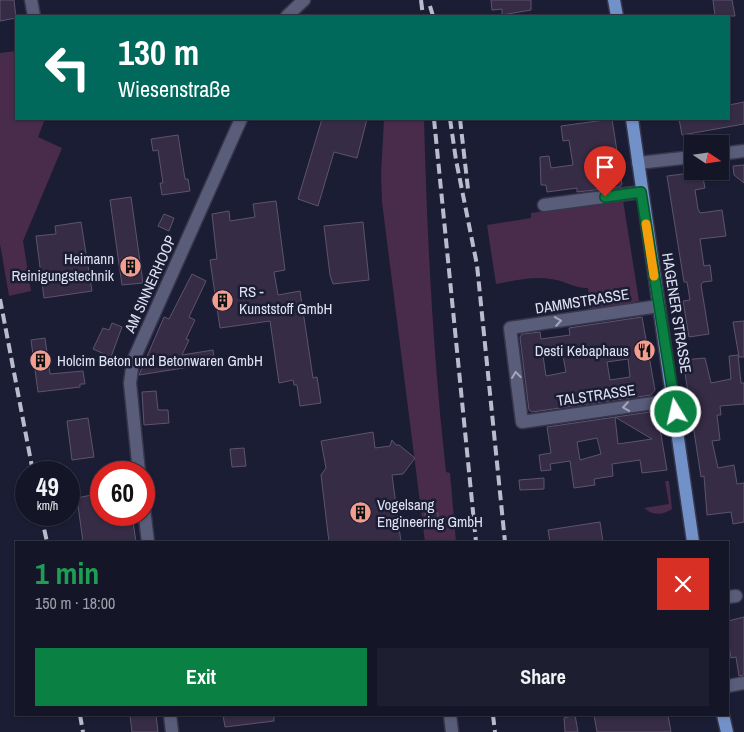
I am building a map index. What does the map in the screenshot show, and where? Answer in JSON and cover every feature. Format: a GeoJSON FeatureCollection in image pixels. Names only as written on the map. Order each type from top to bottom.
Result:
{"type":"FeatureCollection","features":[{"type":"Feature","properties":{"kind":"main road"},"geometry":{"type":"LineString","coordinates":[[614,0],[617,15]]}},
{"type":"Feature","properties":{"kind":"main road","name":"HAGENER STRASSE"},"geometry":{"type":"LineString","coordinates":[[632,120],[641,192],[674,400],[693,541]]}},
{"type":"Feature","properties":{"kind":"main road"},"geometry":{"type":"LineString","coordinates":[[723,716],[726,732]]}},
{"type":"Feature","properties":{"kind":"street"},"geometry":{"type":"LineString","coordinates":[[31,0],[34,15]]}},
{"type":"Feature","properties":{"kind":"street"},"geometry":{"type":"LineString","coordinates":[[288,15],[304,0]]}},
{"type":"Feature","properties":{"kind":"street","name":"AM SINNERHOOP"},"geometry":{"type":"LineString","coordinates":[[138,461],[130,383],[133,361],[241,120]]}},
{"type":"Feature","properties":{"kind":"street"},"geometry":{"type":"LineString","coordinates":[[729,153],[744,151]]}},
{"type":"Feature","properties":{"kind":"street"},"geometry":{"type":"LineString","coordinates":[[638,164],[684,158]]}},
{"type":"Feature","properties":{"kind":"street"},"geometry":{"type":"LineString","coordinates":[[544,205],[641,192]]}},
{"type":"Feature","properties":{"kind":"street","name":"DAMMSTRASSE"},"geometry":{"type":"LineString","coordinates":[[522,422],[510,328],[659,306]]}},
{"type":"Feature","properties":{"kind":"street","name":"TALSTRASSE"},"geometry":{"type":"LineString","coordinates":[[522,422],[674,400]]}},
{"type":"Feature","properties":{"kind":"street"},"geometry":{"type":"LineString","coordinates":[[146,526],[148,541]]}},
{"type":"Feature","properties":{"kind":"street"},"geometry":{"type":"LineString","coordinates":[[729,686],[744,683]]}},
{"type":"Feature","properties":{"kind":"street"},"geometry":{"type":"LineString","coordinates":[[170,716],[172,732]]}},
{"type":"Feature","properties":{"kind":"street"},"geometry":{"type":"LineString","coordinates":[[450,716],[452,732]]}},
{"type":"Feature","properties":{"kind":"shaded area"},"geometry":{"type":"Polygon","coordinates":[[[15,51],[15,120],[45,120],[38,137],[62,148],[23,241],[31,291],[9,296],[0,244],[0,53],[15,51]]]}},
{"type":"Feature","properties":{"kind":"shaded area"},"geometry":{"type":"Polygon","coordinates":[[[384,120],[424,120],[434,340],[441,428],[446,472],[450,473],[456,541],[425,541],[382,202],[381,174],[384,120]]]}},
{"type":"Feature","properties":{"kind":"shaded area"},"geometry":{"type":"Polygon","coordinates":[[[623,200],[639,301],[590,312],[588,288],[544,278],[496,284],[487,225],[531,218],[531,213],[623,200]]]}},
{"type":"Feature","properties":{"kind":"shaded area"},"geometry":{"type":"Polygon","coordinates":[[[665,481],[669,481],[672,509],[658,514],[647,511],[644,508],[669,504],[665,481]]]}},
{"type":"Feature","properties":{"kind":"building"},"geometry":{"type":"Polygon","coordinates":[[[0,0],[14,0],[15,18],[0,21],[0,0]]]}},
{"type":"Feature","properties":{"kind":"building"},"geometry":{"type":"Polygon","coordinates":[[[491,0],[531,0],[531,10],[502,15],[502,9],[492,10],[491,0]]]}},
{"type":"Feature","properties":{"kind":"building"},"geometry":{"type":"Polygon","coordinates":[[[713,0],[732,0],[735,16],[715,15],[713,0]]]}},
{"type":"Feature","properties":{"kind":"building"},"geometry":{"type":"Polygon","coordinates":[[[744,102],[744,124],[682,135],[679,120],[730,120],[730,105],[744,102]]]}},
{"type":"Feature","properties":{"kind":"building"},"geometry":{"type":"Polygon","coordinates":[[[322,120],[367,120],[357,158],[334,152],[318,206],[298,199],[322,120]]]}},
{"type":"Feature","properties":{"kind":"building"},"geometry":{"type":"Polygon","coordinates":[[[612,120],[622,184],[620,187],[577,192],[577,188],[547,192],[546,185],[541,185],[540,157],[549,156],[551,168],[573,165],[569,140],[563,141],[561,126],[612,120]]]}},
{"type":"Feature","properties":{"kind":"building"},"geometry":{"type":"Polygon","coordinates":[[[178,135],[185,179],[188,179],[190,191],[162,195],[160,183],[163,183],[158,150],[153,151],[151,139],[178,135]]]}},
{"type":"Feature","properties":{"kind":"building"},"geometry":{"type":"Polygon","coordinates":[[[744,165],[744,183],[734,175],[733,166],[744,165]]]}},
{"type":"Feature","properties":{"kind":"building"},"geometry":{"type":"Polygon","coordinates":[[[684,174],[684,180],[703,180],[705,188],[695,190],[700,213],[722,210],[726,236],[700,239],[704,266],[710,265],[712,281],[703,282],[701,285],[709,334],[689,337],[683,301],[690,300],[687,282],[684,282],[667,176],[684,174]]]}},
{"type":"Feature","properties":{"kind":"building"},"geometry":{"type":"Polygon","coordinates":[[[131,197],[143,283],[122,285],[110,200],[131,197]]]}},
{"type":"Feature","properties":{"kind":"building"},"geometry":{"type":"Polygon","coordinates":[[[276,201],[285,270],[274,272],[278,295],[300,291],[313,378],[317,377],[321,403],[300,406],[297,385],[294,385],[293,380],[279,383],[270,321],[220,328],[210,260],[217,259],[212,214],[229,211],[230,221],[255,217],[253,204],[276,201]]]}},
{"type":"Feature","properties":{"kind":"building"},"geometry":{"type":"Polygon","coordinates":[[[164,214],[174,218],[169,231],[158,226],[164,214]]]}},
{"type":"Feature","properties":{"kind":"building"},"geometry":{"type":"Polygon","coordinates":[[[81,222],[92,291],[44,298],[36,236],[56,234],[55,226],[81,222]]]}},
{"type":"Feature","properties":{"kind":"building"},"geometry":{"type":"Polygon","coordinates":[[[363,222],[369,280],[333,284],[330,275],[324,226],[363,222]]]}},
{"type":"Feature","properties":{"kind":"building"},"geometry":{"type":"Polygon","coordinates":[[[192,274],[206,281],[189,317],[195,320],[186,339],[189,340],[182,355],[213,350],[215,363],[139,375],[164,317],[169,319],[192,274]]]}},
{"type":"Feature","properties":{"kind":"building"},"geometry":{"type":"Polygon","coordinates":[[[642,317],[655,390],[651,395],[532,412],[529,410],[520,337],[522,334],[540,332],[541,339],[570,335],[569,328],[642,317]],[[561,346],[542,349],[546,376],[566,372],[561,346]],[[628,359],[607,362],[610,380],[630,377],[628,359]]]}},
{"type":"Feature","properties":{"kind":"building"},"geometry":{"type":"Polygon","coordinates":[[[744,321],[744,357],[739,357],[733,322],[744,321]]]}},
{"type":"Feature","properties":{"kind":"building"},"geometry":{"type":"Polygon","coordinates":[[[112,323],[122,327],[111,357],[93,349],[103,328],[109,330],[112,323]]]}},
{"type":"Feature","properties":{"kind":"building"},"geometry":{"type":"Polygon","coordinates":[[[45,338],[50,374],[83,371],[85,384],[80,384],[80,387],[38,392],[31,340],[45,338]]]}},
{"type":"Feature","properties":{"kind":"building"},"geometry":{"type":"Polygon","coordinates":[[[738,355],[741,383],[744,383],[744,404],[720,406],[721,415],[717,415],[720,440],[712,441],[718,468],[734,465],[737,484],[744,483],[744,522],[733,524],[731,512],[707,515],[704,476],[701,477],[683,360],[705,358],[711,383],[731,379],[729,356],[738,355]]]}},
{"type":"Feature","properties":{"kind":"building"},"geometry":{"type":"Polygon","coordinates":[[[156,391],[158,410],[168,410],[169,423],[144,425],[142,392],[156,391]]]}},
{"type":"Feature","properties":{"kind":"building"},"geometry":{"type":"Polygon","coordinates":[[[657,411],[667,470],[642,473],[640,460],[612,464],[613,476],[594,479],[595,485],[574,488],[570,461],[550,464],[551,470],[541,471],[539,455],[551,453],[547,427],[615,417],[657,411]],[[615,417],[618,444],[652,439],[615,417]],[[597,438],[577,442],[580,460],[601,454],[597,438]]]}},
{"type":"Feature","properties":{"kind":"building"},"geometry":{"type":"Polygon","coordinates":[[[88,418],[94,457],[72,460],[67,421],[88,418]]]}},
{"type":"Feature","properties":{"kind":"building"},"geometry":{"type":"Polygon","coordinates":[[[373,432],[375,448],[390,446],[392,440],[415,458],[403,474],[392,475],[401,541],[329,541],[321,475],[326,468],[321,441],[373,432]]]}},
{"type":"Feature","properties":{"kind":"building"},"geometry":{"type":"Polygon","coordinates":[[[244,448],[246,466],[232,467],[230,449],[244,448]]]}},
{"type":"Feature","properties":{"kind":"building"},"geometry":{"type":"Polygon","coordinates":[[[544,478],[544,489],[520,490],[519,480],[544,478]]]}},
{"type":"Feature","properties":{"kind":"building"},"geometry":{"type":"Polygon","coordinates":[[[90,495],[90,526],[134,526],[136,541],[83,541],[80,497],[90,495]]]}},
{"type":"Feature","properties":{"kind":"building"},"geometry":{"type":"Polygon","coordinates":[[[425,513],[438,513],[438,524],[426,525],[425,513]]]}},
{"type":"Feature","properties":{"kind":"building"},"geometry":{"type":"Polygon","coordinates":[[[600,522],[603,541],[550,541],[548,530],[600,522]]]}},
{"type":"Feature","properties":{"kind":"building"},"geometry":{"type":"Polygon","coordinates":[[[744,617],[744,675],[739,676],[736,657],[731,658],[729,621],[744,617]]]}},
{"type":"Feature","properties":{"kind":"building"},"geometry":{"type":"Polygon","coordinates":[[[130,716],[156,716],[158,732],[132,732],[130,716]]]}},
{"type":"Feature","properties":{"kind":"building"},"geometry":{"type":"Polygon","coordinates":[[[223,716],[274,716],[274,721],[225,727],[223,716]]]}},
{"type":"Feature","properties":{"kind":"building"},"geometry":{"type":"Polygon","coordinates":[[[575,716],[578,732],[565,732],[564,718],[575,716]]]}},
{"type":"Feature","properties":{"kind":"building"},"geometry":{"type":"Polygon","coordinates":[[[594,716],[668,716],[671,732],[597,732],[594,716]]]}},
{"type":"Feature","properties":{"kind":"railway"},"geometry":{"type":"LineString","coordinates":[[421,0],[423,15]]}},
{"type":"Feature","properties":{"kind":"railway"},"geometry":{"type":"LineString","coordinates":[[430,6],[433,15]]}},
{"type":"Feature","properties":{"kind":"railway"},"geometry":{"type":"LineString","coordinates":[[434,120],[476,541]]}},
{"type":"Feature","properties":{"kind":"railway"},"geometry":{"type":"LineString","coordinates":[[450,120],[456,160],[477,265],[505,541]]}},
{"type":"Feature","properties":{"kind":"railway"},"geometry":{"type":"LineString","coordinates":[[460,120],[468,189]]}},
{"type":"Feature","properties":{"kind":"railway"},"geometry":{"type":"LineString","coordinates":[[0,299],[31,461]]}},
{"type":"Feature","properties":{"kind":"railway"},"geometry":{"type":"LineString","coordinates":[[43,526],[47,541]]}},
{"type":"Feature","properties":{"kind":"railway"},"geometry":{"type":"LineString","coordinates":[[80,716],[83,732]]}},
{"type":"Feature","properties":{"kind":"railway"},"geometry":{"type":"LineString","coordinates":[[493,716],[495,732]]}},
{"type":"Feature","properties":{"kind":"slow traffic"},"geometry":{"type":"LineString","coordinates":[[646,224],[654,276]]}},
{"type":"Feature","properties":{"kind":"place","name":"Heimann Reinigungstechnik"},"geometry":{"type":"Point","coordinates":[130,267]}},
{"type":"Feature","properties":{"kind":"place","name":"RS - Kunststoff GmbH"},"geometry":{"type":"Point","coordinates":[223,300]}},
{"type":"Feature","properties":{"kind":"place","name":"Desti Kebaphaus"},"geometry":{"type":"Point","coordinates":[645,350]}},
{"type":"Feature","properties":{"kind":"place","name":"Holcim Beton und Betonwaren GmbH"},"geometry":{"type":"Point","coordinates":[41,360]}},
{"type":"Feature","properties":{"kind":"place","name":"Vogelsang Engineering GmbH"},"geometry":{"type":"Point","coordinates":[361,513]}},
{"type":"Feature","properties":{"kind":"route"},"geometry":{"type":"LineString","coordinates":[[605,197],[641,192],[676,412]]}}]}
